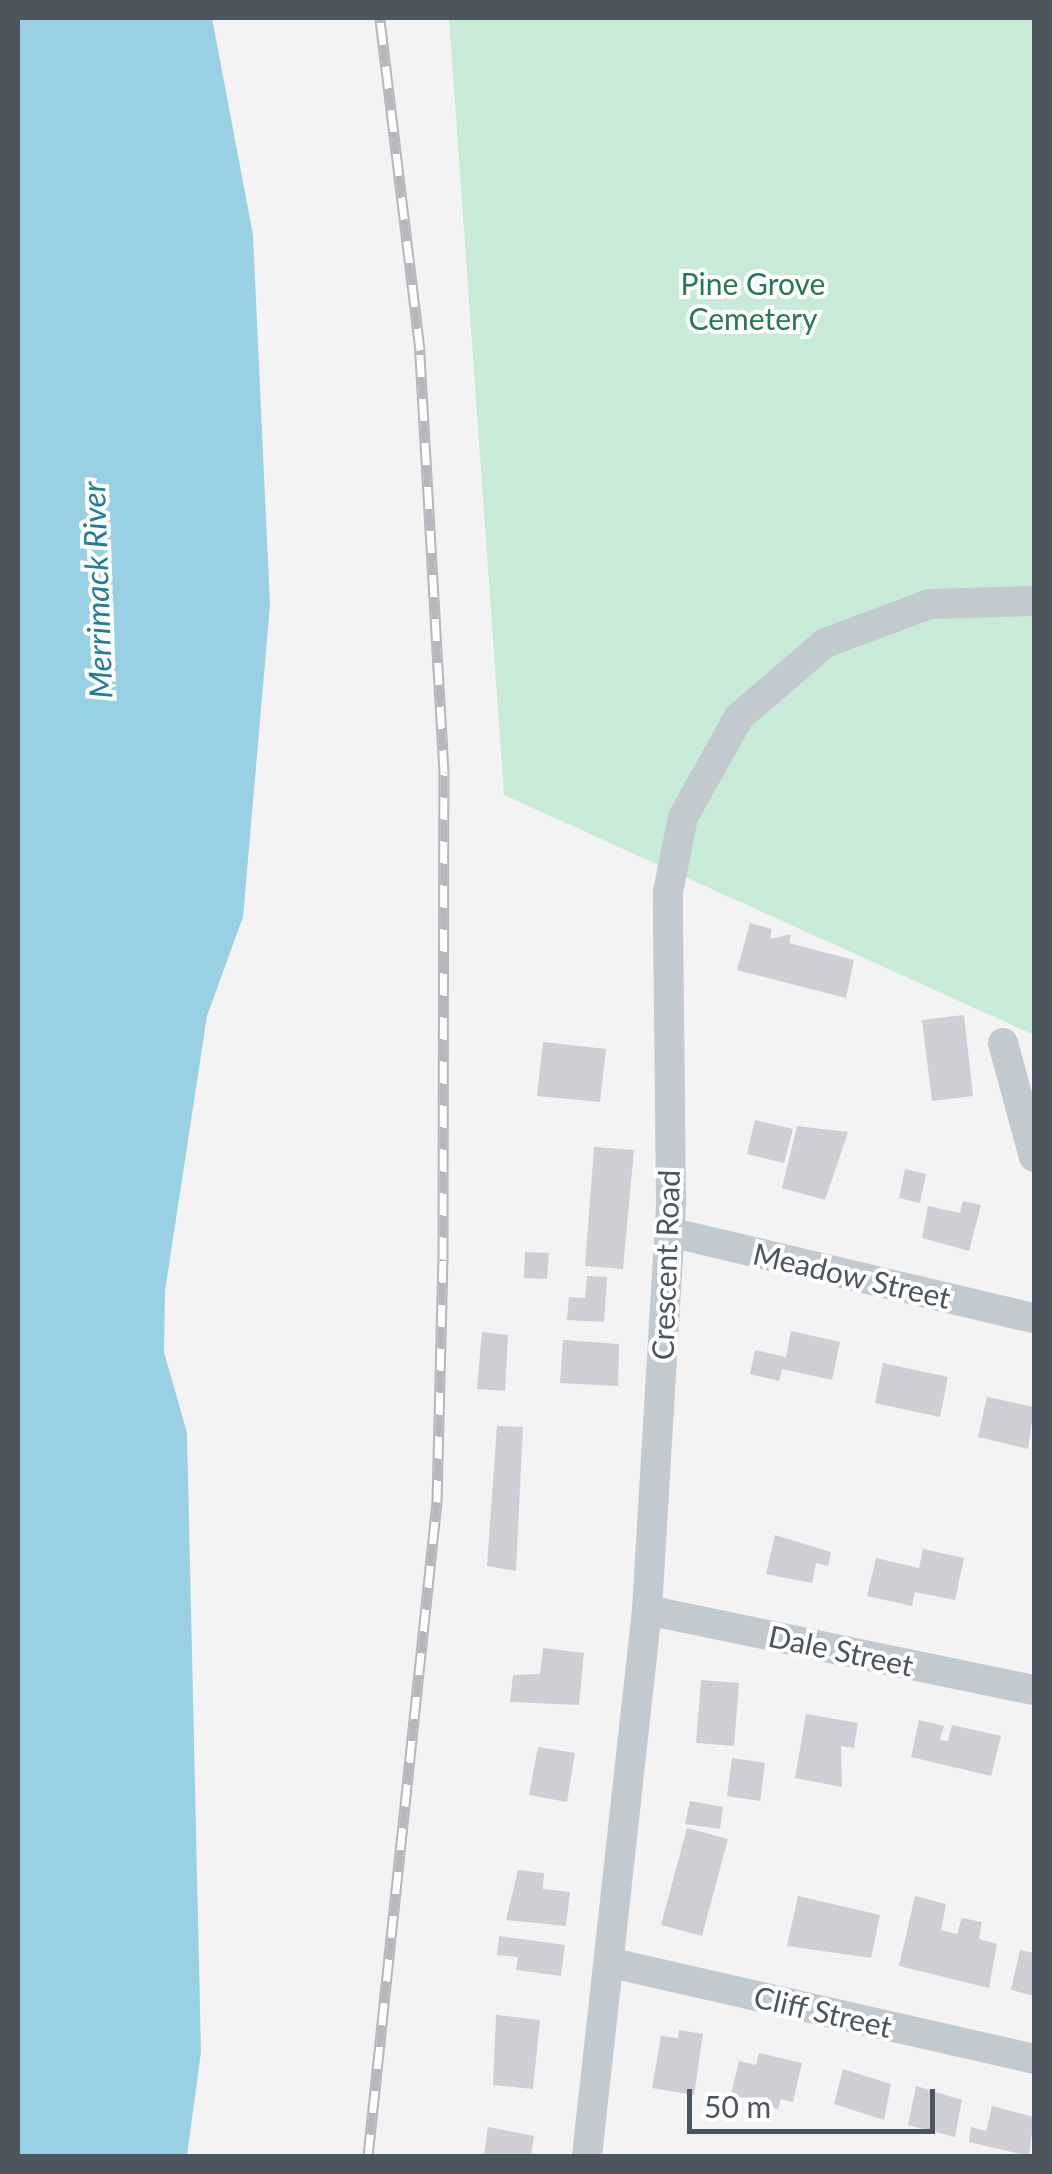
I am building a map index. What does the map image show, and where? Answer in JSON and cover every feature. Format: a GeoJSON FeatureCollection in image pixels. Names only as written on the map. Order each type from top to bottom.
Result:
{"type":"FeatureCollection","features":[{"type":"Feature","properties":{"kind":"street","name":"Crescent Road"},"geometry":{"type":"LineString","coordinates":[[587,2156],[612,1963],[646,1610],[669,1232],[668,892],[684,817],[717,748],[766,688],[858,626],[930,604],[1034,601]]}},
{"type":"Feature","properties":{"kind":"street"},"geometry":{"type":"LineString","coordinates":[[1003,1043],[1034,1157]]}},
{"type":"Feature","properties":{"kind":"street","name":"Meadow Street"},"geometry":{"type":"LineString","coordinates":[[669,1232],[1034,1318]]}},
{"type":"Feature","properties":{"kind":"street","name":"Dale Street"},"geometry":{"type":"LineString","coordinates":[[646,1610],[1034,1690]]}},
{"type":"Feature","properties":{"kind":"street","name":"Cliff Street"},"geometry":{"type":"LineString","coordinates":[[612,1963],[1034,2059]]}},
{"type":"Feature","properties":{"kind":"green space","name":"Pine Grove Cemetery"},"geometry":{"type":"Polygon","coordinates":[[[449,18],[1034,18],[1034,1035],[504,795],[449,18]]]}},
{"type":"Feature","properties":{"kind":"water","name":"Merrimack River"},"geometry":{"type":"Polygon","coordinates":[[[18,18],[212,18],[253,235],[270,605],[243,917],[207,1016],[165,1291],[164,1352],[187,1433],[201,2052],[187,2156],[18,2156],[18,18]]]}},
{"type":"Feature","properties":{"kind":"building"},"geometry":{"type":"Polygon","coordinates":[[[750,923],[772,929],[770,939],[791,934],[789,943],[854,960],[846,998],[737,970],[750,923]]]}},
{"type":"Feature","properties":{"kind":"building"},"geometry":{"type":"Polygon","coordinates":[[[964,1015],[973,1096],[932,1101],[922,1020],[964,1015]]]}},
{"type":"Feature","properties":{"kind":"building"},"geometry":{"type":"Polygon","coordinates":[[[543,1042],[606,1049],[600,1102],[537,1096],[543,1042]]]}},
{"type":"Feature","properties":{"kind":"building"},"geometry":{"type":"Polygon","coordinates":[[[755,1120],[793,1129],[784,1163],[747,1154],[755,1120]]]}},
{"type":"Feature","properties":{"kind":"building"},"geometry":{"type":"Polygon","coordinates":[[[797,1126],[848,1132],[825,1200],[782,1188],[797,1126]]]}},
{"type":"Feature","properties":{"kind":"building"},"geometry":{"type":"Polygon","coordinates":[[[594,1147],[634,1150],[623,1269],[585,1266],[594,1147]]]}},
{"type":"Feature","properties":{"kind":"building"},"geometry":{"type":"Polygon","coordinates":[[[905,1169],[926,1174],[920,1203],[899,1198],[905,1169]]]}},
{"type":"Feature","properties":{"kind":"building"},"geometry":{"type":"Polygon","coordinates":[[[963,1201],[981,1205],[969,1251],[922,1238],[928,1206],[960,1213],[963,1201]]]}},
{"type":"Feature","properties":{"kind":"building"},"geometry":{"type":"Polygon","coordinates":[[[525,1252],[549,1253],[547,1279],[524,1278],[525,1252]]]}},
{"type":"Feature","properties":{"kind":"building"},"geometry":{"type":"Polygon","coordinates":[[[587,1276],[607,1277],[604,1322],[567,1320],[569,1297],[585,1298],[587,1276]]]}},
{"type":"Feature","properties":{"kind":"building"},"geometry":{"type":"Polygon","coordinates":[[[791,1331],[840,1342],[832,1380],[782,1369],[779,1381],[750,1374],[755,1350],[786,1357],[791,1331]]]}},
{"type":"Feature","properties":{"kind":"building"},"geometry":{"type":"Polygon","coordinates":[[[482,1332],[508,1335],[505,1391],[477,1389],[482,1332]]]}},
{"type":"Feature","properties":{"kind":"building"},"geometry":{"type":"Polygon","coordinates":[[[563,1340],[619,1344],[618,1386],[560,1383],[563,1340]]]}},
{"type":"Feature","properties":{"kind":"building"},"geometry":{"type":"Polygon","coordinates":[[[883,1363],[948,1377],[940,1417],[875,1403],[883,1363]]]}},
{"type":"Feature","properties":{"kind":"building"},"geometry":{"type":"Polygon","coordinates":[[[987,1397],[1034,1407],[1028,1449],[978,1437],[987,1397]]]}},
{"type":"Feature","properties":{"kind":"building"},"geometry":{"type":"Polygon","coordinates":[[[497,1426],[523,1427],[516,1571],[487,1566],[497,1426]]]}},
{"type":"Feature","properties":{"kind":"building"},"geometry":{"type":"Polygon","coordinates":[[[775,1535],[831,1552],[828,1566],[816,1563],[812,1583],[766,1574],[775,1535]]]}},
{"type":"Feature","properties":{"kind":"building"},"geometry":{"type":"Polygon","coordinates":[[[923,1549],[964,1558],[955,1600],[915,1592],[912,1606],[867,1596],[876,1558],[919,1568],[923,1549]]]}},
{"type":"Feature","properties":{"kind":"building"},"geometry":{"type":"Polygon","coordinates":[[[543,1648],[584,1653],[579,1705],[510,1702],[513,1675],[540,1674],[543,1648]]]}},
{"type":"Feature","properties":{"kind":"building"},"geometry":{"type":"Polygon","coordinates":[[[701,1680],[739,1683],[734,1746],[696,1743],[701,1680]]]}},
{"type":"Feature","properties":{"kind":"building"},"geometry":{"type":"Polygon","coordinates":[[[806,1714],[858,1723],[854,1748],[841,1746],[842,1787],[795,1778],[806,1714]]]}},
{"type":"Feature","properties":{"kind":"building"},"geometry":{"type":"Polygon","coordinates":[[[919,1720],[944,1726],[940,1740],[948,1741],[952,1725],[1001,1736],[991,1776],[911,1757],[919,1720]]]}},
{"type":"Feature","properties":{"kind":"building"},"geometry":{"type":"Polygon","coordinates":[[[538,1747],[575,1753],[567,1802],[529,1795],[538,1747]]]}},
{"type":"Feature","properties":{"kind":"building"},"geometry":{"type":"Polygon","coordinates":[[[732,1758],[765,1763],[760,1801],[727,1796],[732,1758]]]}},
{"type":"Feature","properties":{"kind":"building"},"geometry":{"type":"Polygon","coordinates":[[[690,1801],[723,1807],[720,1829],[685,1824],[690,1801]]]}},
{"type":"Feature","properties":{"kind":"building"},"geometry":{"type":"Polygon","coordinates":[[[687,1828],[728,1839],[702,1936],[661,1925],[687,1828]]]}},
{"type":"Feature","properties":{"kind":"building"},"geometry":{"type":"Polygon","coordinates":[[[518,1870],[544,1873],[543,1889],[570,1892],[566,1926],[506,1920],[518,1870]]]}},
{"type":"Feature","properties":{"kind":"building"},"geometry":{"type":"Polygon","coordinates":[[[798,1896],[880,1915],[871,1958],[787,1946],[798,1896]]]}},
{"type":"Feature","properties":{"kind":"building"},"geometry":{"type":"Polygon","coordinates":[[[915,1896],[946,1904],[941,1930],[957,1934],[962,1918],[982,1922],[979,1939],[997,1944],[989,1988],[899,1966],[915,1896]]]}},
{"type":"Feature","properties":{"kind":"building"},"geometry":{"type":"Polygon","coordinates":[[[499,1936],[565,1945],[561,1976],[516,1970],[518,1957],[497,1955],[499,1936]]]}},
{"type":"Feature","properties":{"kind":"building"},"geometry":{"type":"Polygon","coordinates":[[[1020,1950],[1034,1953],[1034,1996],[1011,1990],[1020,1950]]]}},
{"type":"Feature","properties":{"kind":"building"},"geometry":{"type":"Polygon","coordinates":[[[496,2015],[540,2020],[533,2089],[493,2085],[496,2015]]]}},
{"type":"Feature","properties":{"kind":"building"},"geometry":{"type":"Polygon","coordinates":[[[679,2030],[703,2034],[694,2095],[652,2088],[661,2036],[678,2038],[679,2030]]]}},
{"type":"Feature","properties":{"kind":"building"},"geometry":{"type":"Polygon","coordinates":[[[759,2053],[802,2063],[793,2102],[781,2099],[778,2109],[766,2106],[768,2097],[730,2098],[739,2061],[756,2065],[759,2053]]]}},
{"type":"Feature","properties":{"kind":"building"},"geometry":{"type":"Polygon","coordinates":[[[843,2069],[891,2084],[884,2120],[834,2104],[843,2069]]]}},
{"type":"Feature","properties":{"kind":"building"},"geometry":{"type":"Polygon","coordinates":[[[916,2086],[962,2100],[955,2137],[908,2125],[916,2086]]]}},
{"type":"Feature","properties":{"kind":"building"},"geometry":{"type":"Polygon","coordinates":[[[992,2106],[1034,2117],[1029,2156],[969,2142],[971,2127],[986,2131],[992,2106]]]}},
{"type":"Feature","properties":{"kind":"building"},"geometry":{"type":"Polygon","coordinates":[[[488,2127],[534,2136],[531,2156],[484,2156],[488,2127]]]}},
{"type":"Feature","properties":{"kind":"railway"},"geometry":{"type":"LineString","coordinates":[[368,2156],[437,1502],[443,1259],[444,772],[420,350],[380,18]]}}]}
